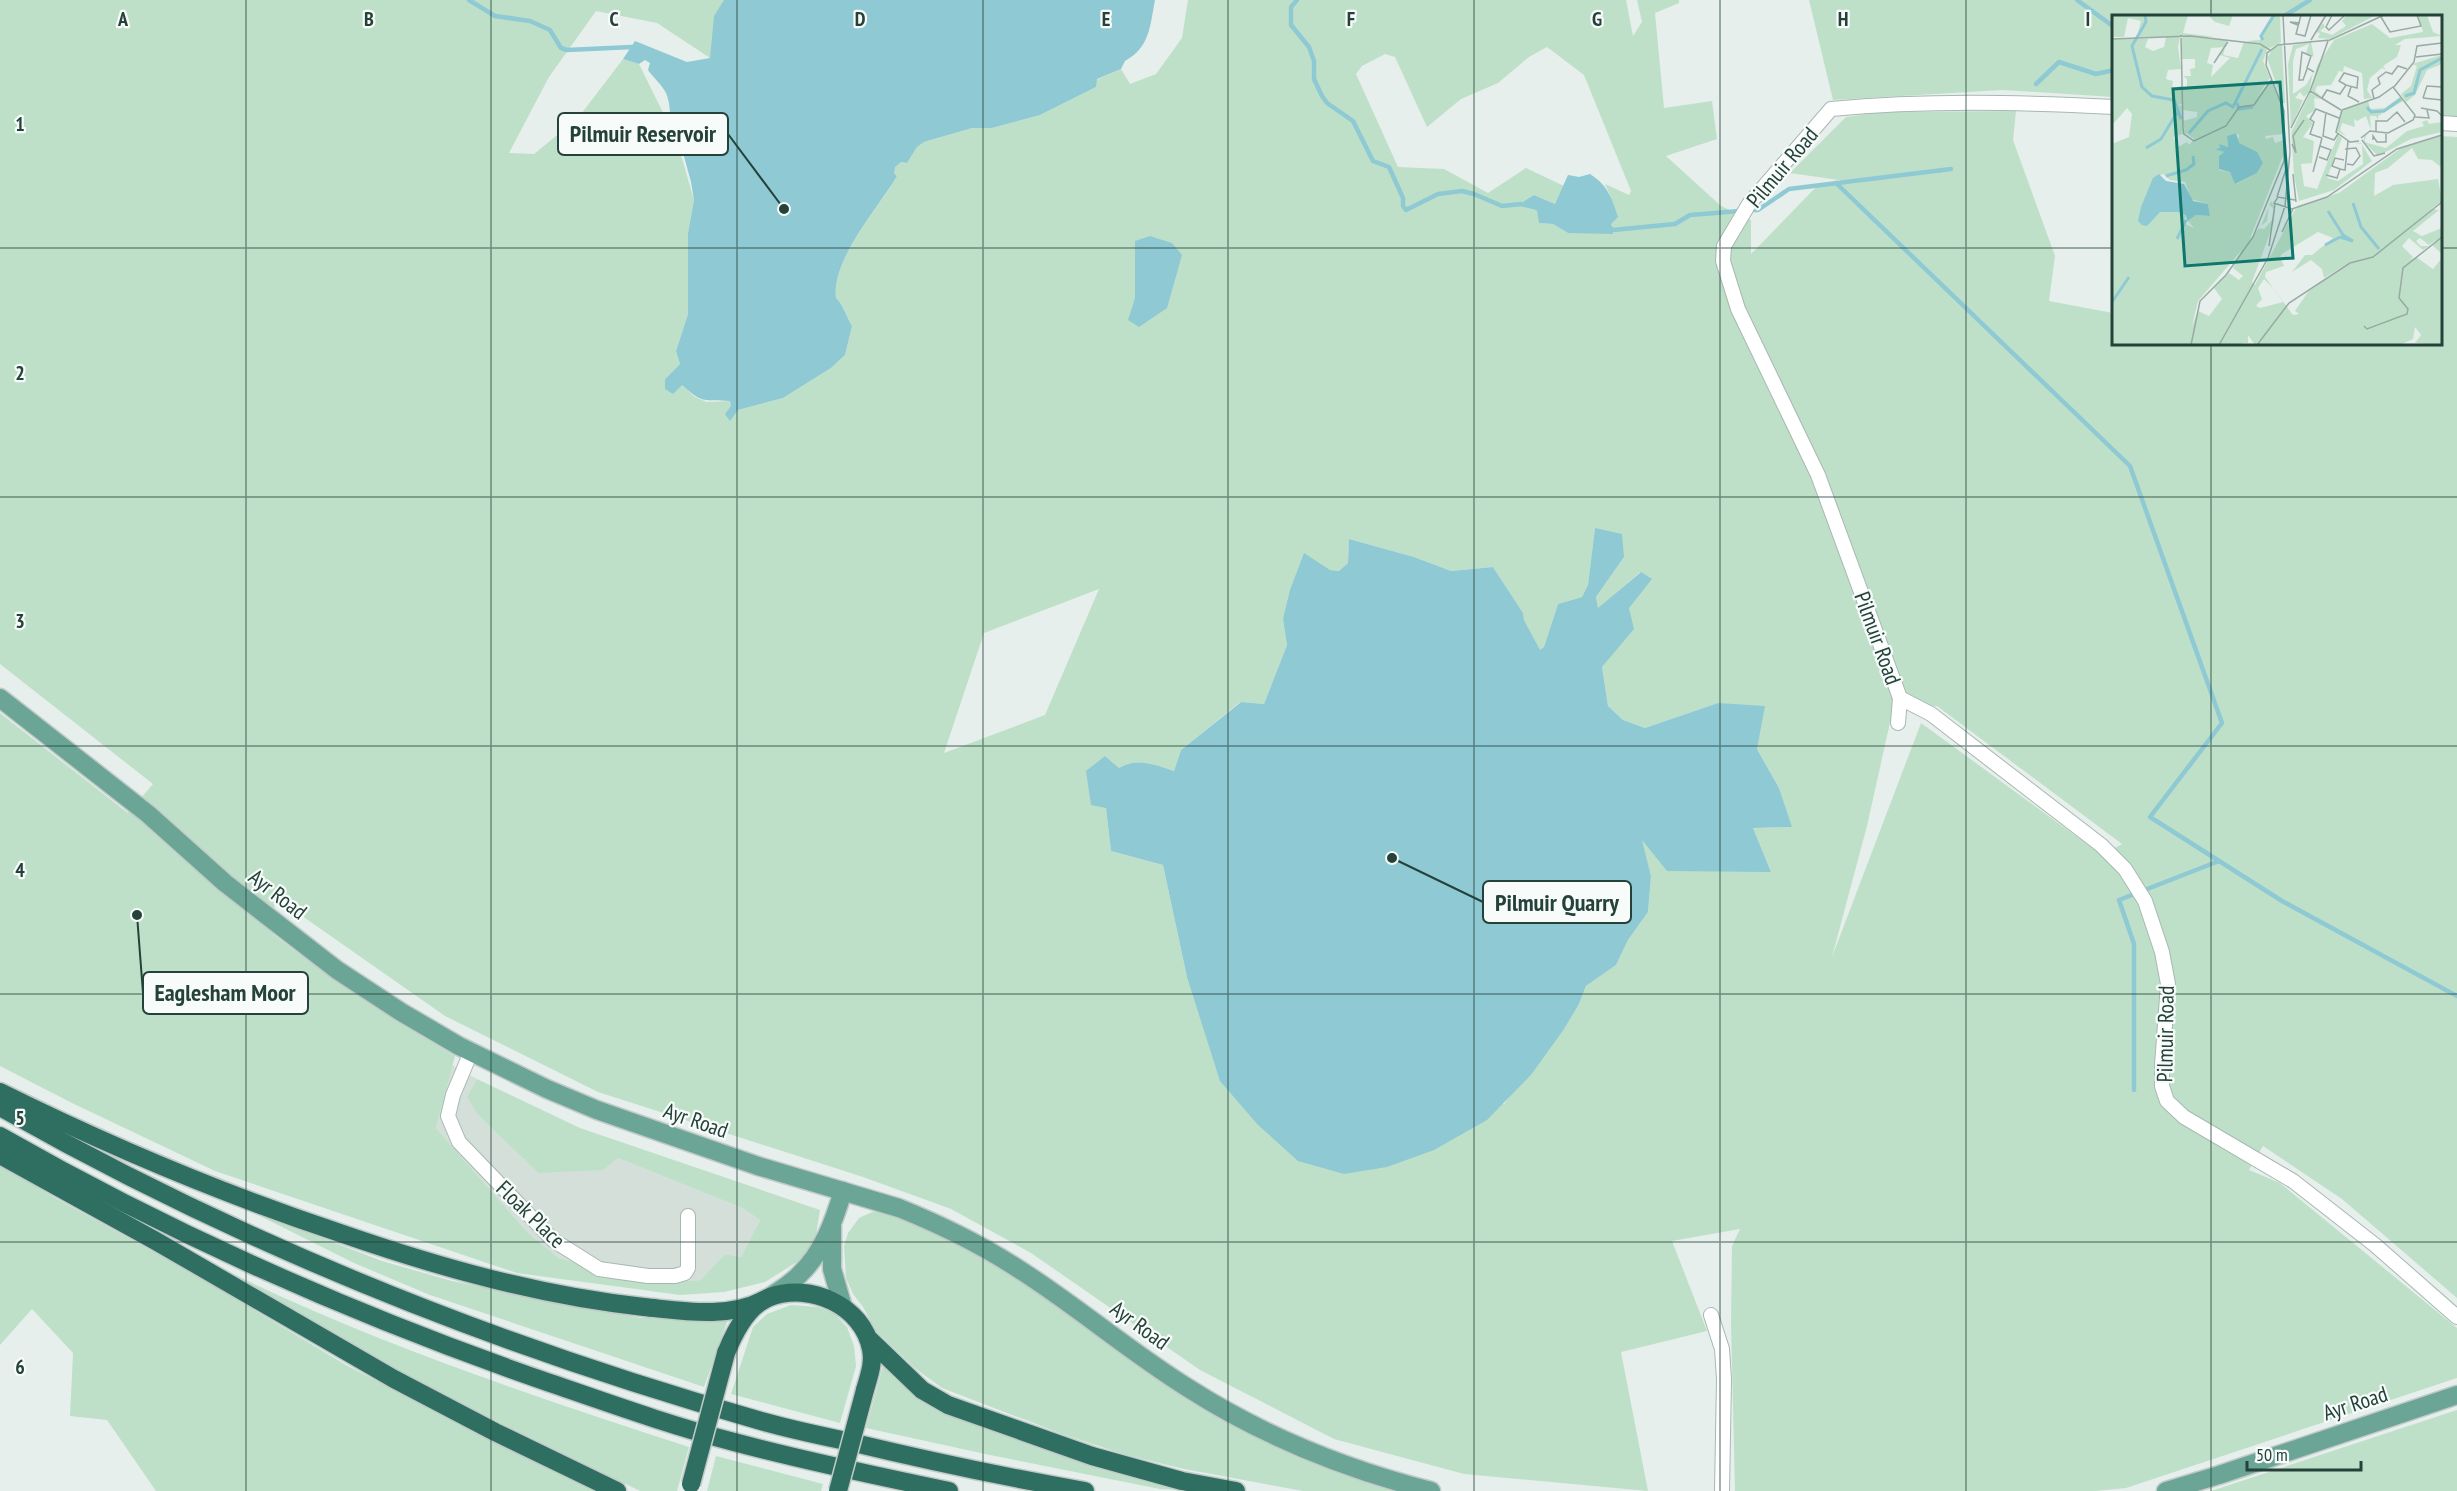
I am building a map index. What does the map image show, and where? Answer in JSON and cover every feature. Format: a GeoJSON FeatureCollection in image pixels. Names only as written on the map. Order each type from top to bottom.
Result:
{"type":"FeatureCollection","features":[{"type":"Feature","properties":{"kind":"highway"},"geometry":{"type":"LineString","coordinates":[[0,1092],[83,1133],[225,1193],[290,1218],[414,1259],[508,1282],[615,1304],[715,1312],[749,1308],[767,1299],[789,1293],[812,1294],[843,1307],[861,1323],[872,1352],[871,1367],[838,1491]]}},
{"type":"Feature","properties":{"kind":"highway"},"geometry":{"type":"LineString","coordinates":[[0,1107],[109,1167],[196,1211],[286,1251],[475,1328],[762,1422],[998,1475],[1085,1491]]}},
{"type":"Feature","properties":{"kind":"highway"},"geometry":{"type":"LineString","coordinates":[[0,1136],[94,1189],[192,1238],[309,1290],[484,1360],[648,1417],[734,1442],[949,1491]]}},
{"type":"Feature","properties":{"kind":"highway"},"geometry":{"type":"LineString","coordinates":[[0,1155],[154,1240],[385,1374],[495,1432],[617,1491]]}},
{"type":"Feature","properties":{"kind":"highway"},"geometry":{"type":"LineString","coordinates":[[691,1487],[726,1353],[737,1326],[767,1299]]}},
{"type":"Feature","properties":{"kind":"highway"},"geometry":{"type":"LineString","coordinates":[[868,1338],[922,1390],[948,1405],[1092,1456],[1182,1481],[1236,1491]]}},
{"type":"Feature","properties":{"kind":"main road","name":"Ayr Road"},"geometry":{"type":"LineString","coordinates":[[0,698],[148,814],[225,883],[338,970],[401,1012],[471,1052],[597,1110],[758,1166],[932,1221],[998,1256],[1187,1388],[1240,1419],[1322,1456],[1386,1479],[1431,1491]]}},
{"type":"Feature","properties":{"kind":"main road"},"geometry":{"type":"LineString","coordinates":[[767,1299],[799,1276],[809,1265],[832,1225],[843,1191]]}},
{"type":"Feature","properties":{"kind":"main road"},"geometry":{"type":"LineString","coordinates":[[832,1225],[832,1269],[843,1307]]}},
{"type":"Feature","properties":{"kind":"main road","name":"Ayr Road"},"geometry":{"type":"LineString","coordinates":[[2166,1491],[2457,1395]]}},
{"type":"Feature","properties":{"kind":"street","name":"Pilmuir Road"},"geometry":{"type":"LineString","coordinates":[[2112,107],[1908,103],[1832,109],[1749,204],[1724,246],[1723,261],[1738,309],[1818,475],[1900,698],[1931,714],[2101,845],[2125,869],[2145,901],[2162,952],[2168,984],[2162,1065],[2162,1086],[2166,1101],[2184,1117],[2293,1181],[2375,1245],[2457,1317]]}},
{"type":"Feature","properties":{"kind":"street"},"geometry":{"type":"LineString","coordinates":[[2442,123],[2457,124]]}},
{"type":"Feature","properties":{"kind":"street"},"geometry":{"type":"LineString","coordinates":[[1898,723],[1900,698]]}},
{"type":"Feature","properties":{"kind":"street","name":"Floak Place"},"geometry":{"type":"LineString","coordinates":[[471,1052],[453,1095],[448,1116],[459,1142],[553,1240],[598,1269],[648,1276],[675,1276],[685,1273],[688,1268],[688,1216]]}},
{"type":"Feature","properties":{"kind":"street"},"geometry":{"type":"LineString","coordinates":[[1710,1315],[1722,1349],[1724,1379],[1722,1491]]}},
{"type":"Feature","properties":{"kind":"shaded area"},"geometry":{"type":"Polygon","coordinates":[[[452,1065],[477,1079],[468,1097],[478,1115],[538,1173],[618,1158],[742,1208],[760,1220],[741,1257],[725,1254],[702,1280],[656,1283],[559,1258],[528,1233],[436,1128],[452,1065]]]}},
{"type":"Feature","properties":{"kind":"green space"},"geometry":{"type":"Polygon","coordinates":[[[0,0],[874,0],[710,58],[657,23],[596,11],[549,77],[509,153],[534,154],[578,118],[623,59],[639,64],[677,141],[694,200],[688,233],[688,314],[676,351],[680,364],[665,379],[682,385],[695,397],[707,402],[730,401],[731,406],[738,410],[783,398],[831,368],[845,355],[852,326],[836,298],[836,283],[848,251],[897,176],[894,173],[894,167],[901,162],[907,163],[917,147],[924,142],[972,128],[992,128],[1040,115],[1096,87],[1096,80],[1121,69],[1130,84],[1156,74],[1182,38],[1188,0],[1626,0],[1633,36],[1642,22],[1637,0],[1679,0],[1679,3],[1655,13],[1664,108],[1712,101],[1717,139],[1666,156],[1721,206],[1751,220],[1751,254],[1818,185],[1859,183],[1790,173],[1846,117],[1880,112],[2016,111],[2013,140],[2055,256],[2049,301],[2112,313],[2112,345],[2442,345],[2442,136],[2457,137],[2457,1298],[2342,1199],[2263,1146],[2249,1170],[2280,1183],[2457,1328],[2457,1378],[2126,1488],[2095,1491],[1735,1491],[1731,1324],[1732,1246],[1740,1229],[1672,1241],[1707,1331],[1621,1352],[1648,1491],[1464,1474],[1334,1439],[1200,1370],[1031,1253],[951,1209],[863,1177],[598,1092],[445,1016],[275,897],[273,934],[362,998],[455,1056],[436,1128],[528,1233],[559,1258],[656,1283],[701,1280],[725,1254],[741,1257],[760,1220],[742,1208],[618,1158],[603,1170],[538,1173],[478,1115],[467,1097],[477,1079],[580,1128],[820,1210],[815,1242],[797,1262],[765,1282],[724,1292],[680,1295],[517,1273],[215,1171],[0,1066],[0,713],[128,813],[153,784],[0,664],[0,0]],[[1547,47],[1529,57],[1498,83],[1461,99],[1427,127],[1395,57],[1385,54],[1362,66],[1356,74],[1398,167],[1444,169],[1488,193],[1526,168],[1564,186],[1555,204],[1534,195],[1524,202],[1537,211],[1540,223],[1553,224],[1568,233],[1611,224],[1611,197],[1605,184],[1629,195],[1631,191],[1584,75],[1547,47]],[[1595,528],[1588,585],[1582,597],[1558,604],[1544,647],[1540,651],[1524,620],[1523,613],[1493,567],[1451,571],[1414,557],[1349,539],[1348,563],[1339,571],[1330,570],[1283,619],[1287,645],[1264,704],[1240,702],[1181,750],[1174,771],[1139,763],[1119,768],[1105,756],[1106,808],[1111,851],[1163,865],[1187,977],[1504,1104],[1514,1090],[1531,1075],[1579,1004],[1586,986],[1616,965],[1628,940],[1648,912],[1651,876],[1641,838],[1771,872],[1753,828],[1791,827],[1779,788],[1757,749],[1718,703],[1645,728],[1623,720],[1608,706],[1602,667],[1633,629],[1629,608],[1640,572],[1598,609],[1596,597],[1624,557],[1595,528]],[[1099,589],[984,633],[944,753],[1045,715],[1099,589]],[[1937,706],[1893,709],[1867,826],[1832,957],[1921,723],[2102,855],[2122,844],[1937,706]]]}},
{"type":"Feature","properties":{"kind":"green space"},"geometry":{"type":"Polygon","coordinates":[[[1809,0],[2457,0],[2457,118],[2442,117],[2442,15],[2112,15],[2112,97],[2003,90],[1833,100],[1809,0]]]}},
{"type":"Feature","properties":{"kind":"green space"},"geometry":{"type":"Polygon","coordinates":[[[0,1165],[189,1271],[346,1365],[504,1447],[600,1491],[156,1491],[107,1420],[70,1416],[73,1353],[32,1309],[0,1345],[0,1165]]]}},
{"type":"Feature","properties":{"kind":"green space"},"geometry":{"type":"Polygon","coordinates":[[[244,1208],[382,1261],[452,1281],[641,1318],[728,1319],[704,1387],[430,1295],[354,1263],[244,1208]]]}},
{"type":"Feature","properties":{"kind":"green space"},"geometry":{"type":"Polygon","coordinates":[[[883,1211],[923,1225],[1012,1272],[1182,1393],[1237,1427],[1299,1456],[1398,1491],[1303,1491],[1184,1469],[1126,1455],[1062,1434],[942,1388],[916,1369],[876,1331],[846,1278],[844,1246],[848,1233],[859,1218],[872,1212],[883,1211]]]}},
{"type":"Feature","properties":{"kind":"green space"},"geometry":{"type":"Polygon","coordinates":[[[211,1263],[327,1317],[387,1341],[507,1386],[689,1447],[677,1491],[640,1491],[476,1411],[386,1364],[211,1263]]]}},
{"type":"Feature","properties":{"kind":"green space"},"geometry":{"type":"Polygon","coordinates":[[[791,1305],[818,1307],[834,1313],[847,1327],[854,1346],[856,1366],[840,1423],[731,1394],[753,1327],[767,1314],[791,1305]]]}},
{"type":"Feature","properties":{"kind":"green space"},"geometry":{"type":"Polygon","coordinates":[[[883,1366],[911,1393],[957,1418],[1210,1491],[1160,1489],[866,1428],[883,1366]]]}},
{"type":"Feature","properties":{"kind":"green space"},"geometry":{"type":"Polygon","coordinates":[[[2457,1410],[2457,1491],[2211,1491],[2457,1410]]]}},
{"type":"Feature","properties":{"kind":"green space"},"geometry":{"type":"Polygon","coordinates":[[[716,1456],[823,1484],[821,1491],[707,1491],[716,1456]]]}},
{"type":"Feature","properties":{"kind":"water"},"geometry":{"type":"Polygon","coordinates":[[[724,0],[1155,0],[1148,35],[1140,49],[1125,61],[1121,69],[1097,79],[1096,87],[1040,115],[992,128],[972,128],[924,142],[917,147],[907,163],[901,162],[895,167],[894,173],[897,176],[848,251],[836,283],[836,298],[852,326],[845,355],[831,368],[783,398],[738,410],[730,421],[725,414],[731,406],[730,401],[700,398],[682,385],[673,394],[665,389],[665,379],[680,364],[676,351],[688,314],[688,233],[694,200],[682,149],[684,145],[674,134],[666,93],[648,70],[650,63],[645,60],[639,64],[623,59],[635,41],[687,62],[710,58],[714,16],[724,0]]]}},
{"type":"Feature","properties":{"kind":"water"},"geometry":{"type":"Polygon","coordinates":[[[1590,174],[1605,187],[1613,203],[1618,217],[1611,224],[1613,234],[1568,233],[1553,224],[1539,223],[1537,211],[1523,202],[1534,195],[1555,204],[1568,175],[1579,177],[1590,174]]]}},
{"type":"Feature","properties":{"kind":"water"},"geometry":{"type":"Polygon","coordinates":[[[1150,236],[1172,243],[1182,255],[1167,308],[1139,327],[1128,320],[1135,298],[1135,241],[1150,236]]]}},
{"type":"Feature","properties":{"kind":"water"},"geometry":{"type":"Polygon","coordinates":[[[1595,528],[1622,534],[1624,557],[1596,597],[1598,608],[1641,572],[1652,579],[1629,608],[1634,629],[1602,667],[1608,706],[1623,720],[1645,728],[1718,703],[1765,706],[1757,749],[1779,788],[1792,827],[1753,828],[1771,872],[1667,871],[1642,840],[1651,876],[1648,912],[1628,940],[1616,965],[1586,986],[1579,1004],[1564,1029],[1531,1075],[1487,1120],[1434,1150],[1387,1167],[1344,1174],[1298,1161],[1258,1125],[1220,1081],[1187,977],[1163,865],[1111,851],[1106,808],[1091,805],[1086,771],[1105,756],[1119,768],[1139,763],[1174,771],[1181,750],[1241,702],[1264,704],[1287,645],[1283,619],[1290,590],[1304,553],[1330,570],[1339,571],[1348,563],[1349,539],[1414,557],[1451,571],[1493,567],[1523,613],[1524,620],[1540,650],[1544,647],[1558,604],[1582,597],[1588,585],[1595,528]]]}},
{"type":"Feature","properties":{"kind":"waterway"},"geometry":{"type":"LineString","coordinates":[[469,0],[495,16],[530,21],[550,30],[561,48],[567,50],[632,47]]}},
{"type":"Feature","properties":{"kind":"waterway"},"geometry":{"type":"LineString","coordinates":[[1297,0],[1291,7],[1291,25],[1309,47],[1314,61],[1314,79],[1322,96],[1327,103],[1353,121],[1373,161],[1389,167],[1406,210],[1438,194],[1462,191],[1502,206],[1521,204],[1534,207]]}},
{"type":"Feature","properties":{"kind":"waterway"},"geometry":{"type":"LineString","coordinates":[[2077,0],[2112,26]]}},
{"type":"Feature","properties":{"kind":"waterway"},"geometry":{"type":"LineString","coordinates":[[2286,15],[2310,0]]}},
{"type":"Feature","properties":{"kind":"waterway"},"geometry":{"type":"LineString","coordinates":[[2036,84],[2059,62],[2096,74],[2112,70]]}},
{"type":"Feature","properties":{"kind":"waterway"},"geometry":{"type":"LineString","coordinates":[[1749,210],[1758,210],[1789,189],[1951,169]]}},
{"type":"Feature","properties":{"kind":"waterway"},"geometry":{"type":"LineString","coordinates":[[1836,183],[2130,466],[2222,723],[2150,817],[2282,901],[2457,996]]}},
{"type":"Feature","properties":{"kind":"waterway"},"geometry":{"type":"LineString","coordinates":[[1608,227],[1613,230],[1675,224],[1690,215],[1740,211]]}},
{"type":"Feature","properties":{"kind":"waterway"},"geometry":{"type":"LineString","coordinates":[[2134,1090],[2134,944],[2119,900],[2219,861]]}},
{"type":"Feature","properties":{"kind":"place","name":"Pilmuir Reservoir"},"geometry":{"type":"Point","coordinates":[784,209]}},
{"type":"Feature","properties":{"kind":"place","name":"Pilmuir Quarry"},"geometry":{"type":"Point","coordinates":[1392,858]}},
{"type":"Feature","properties":{"kind":"place","name":"Eaglesham Moor"},"geometry":{"type":"Point","coordinates":[137,915]}}]}
